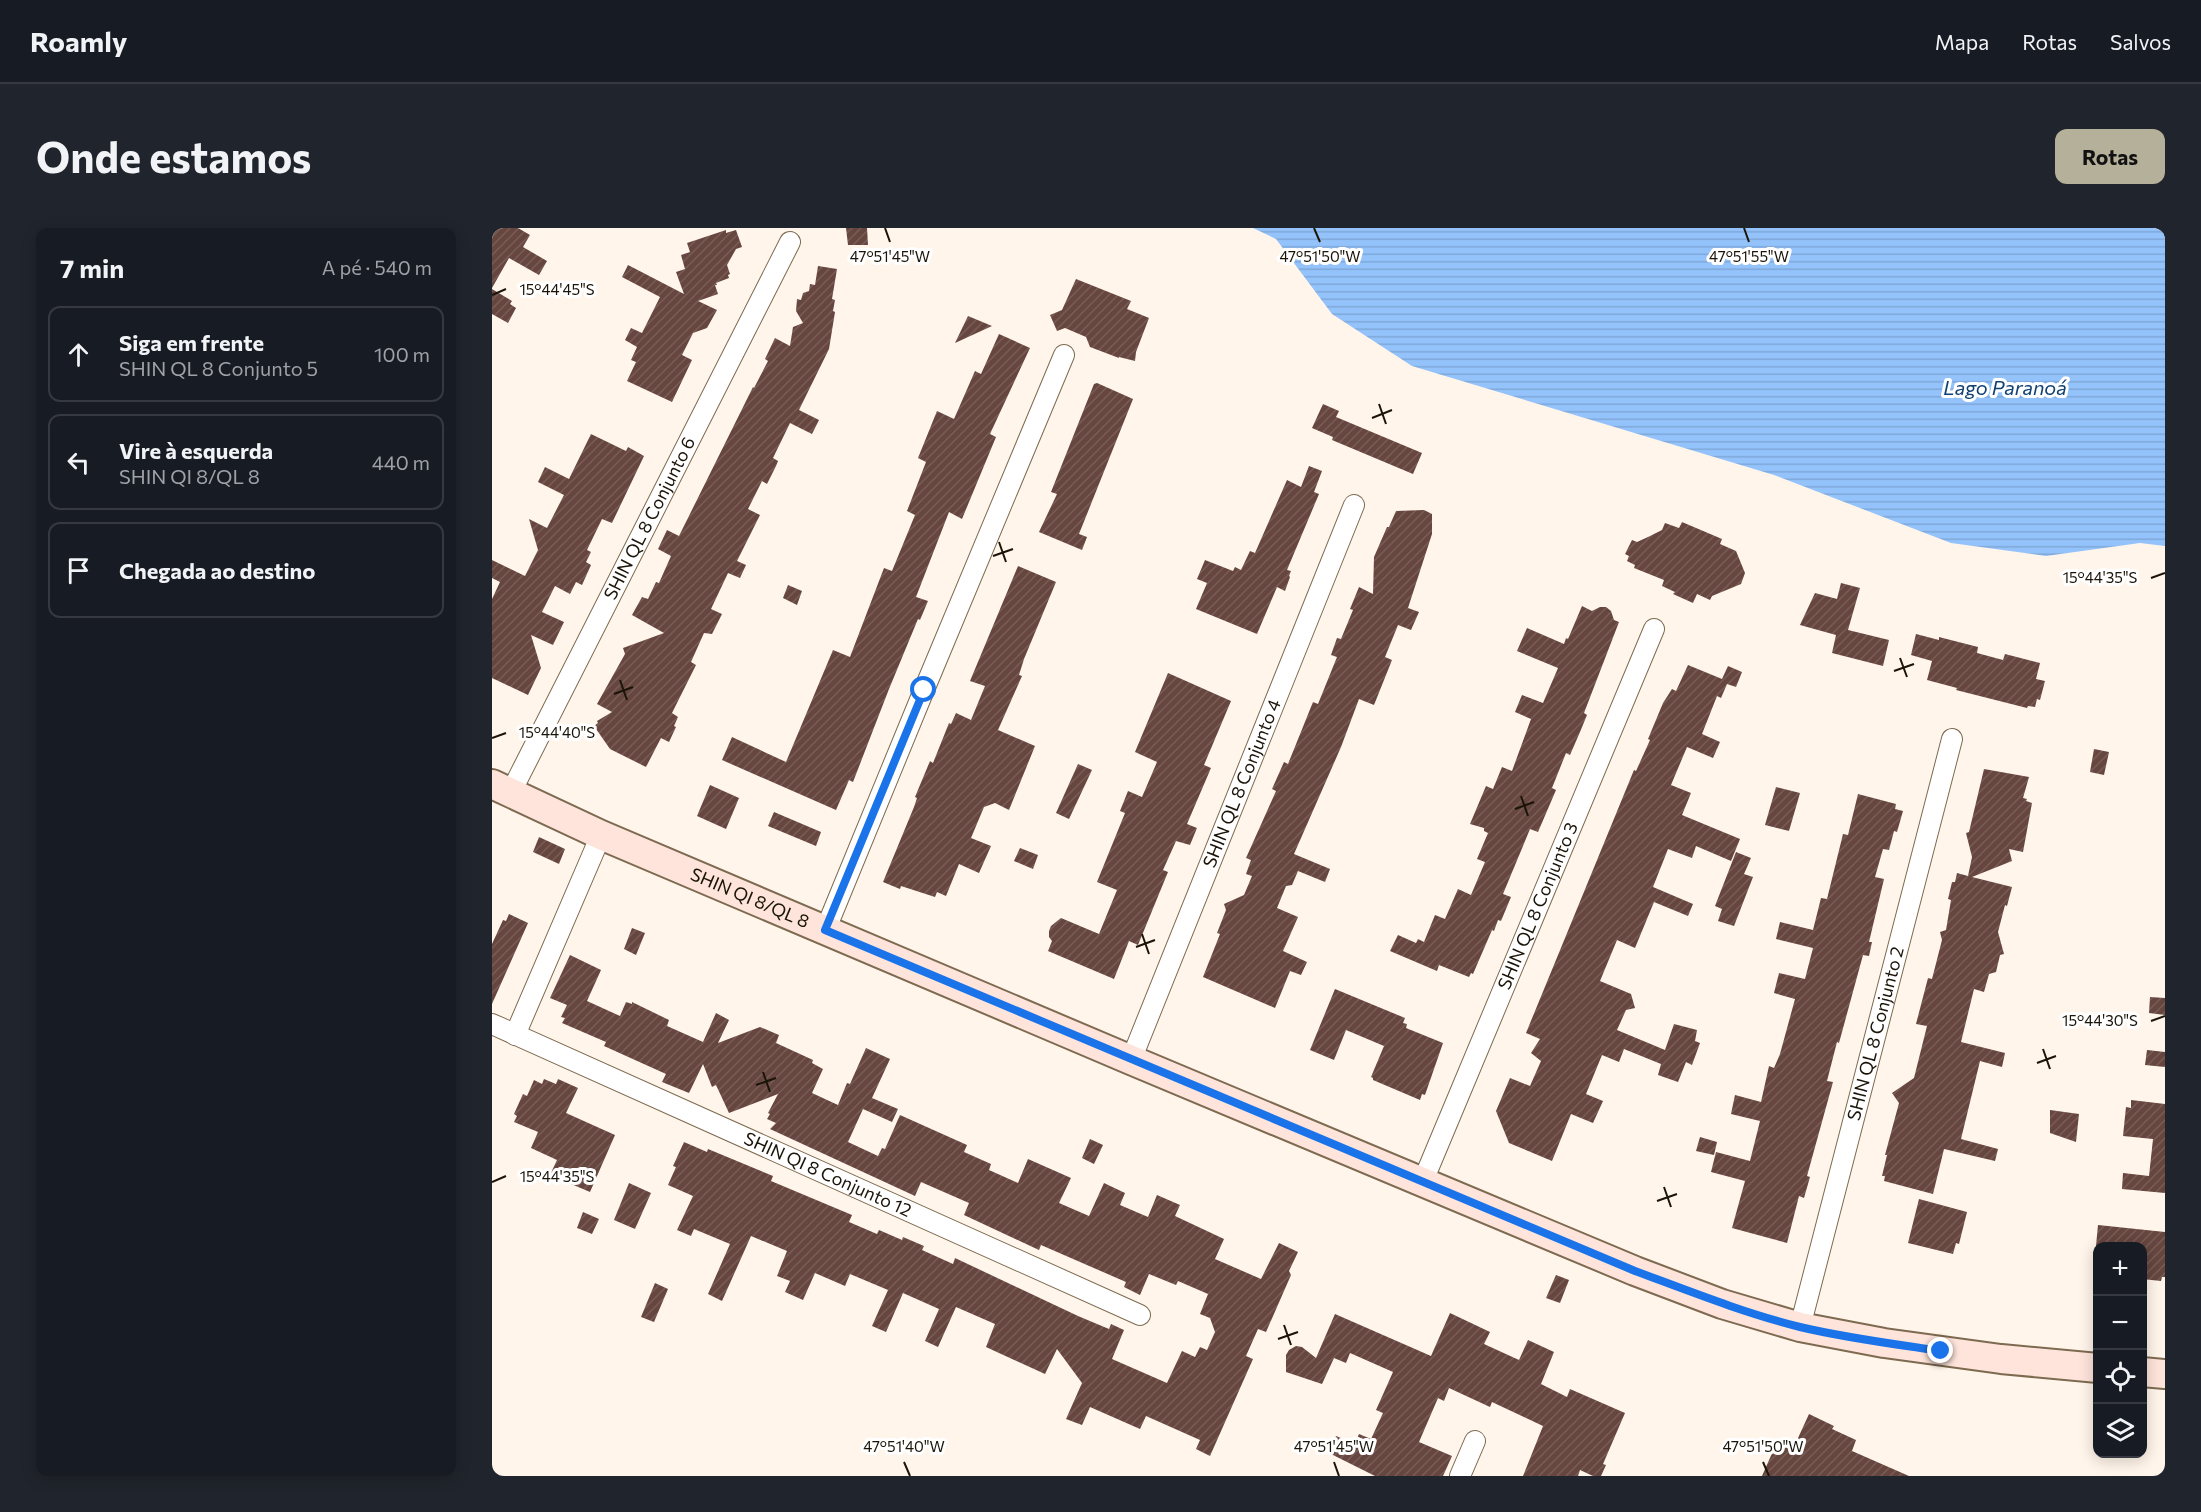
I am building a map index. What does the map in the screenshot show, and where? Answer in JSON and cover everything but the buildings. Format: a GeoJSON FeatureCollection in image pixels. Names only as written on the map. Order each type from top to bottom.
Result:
{"type":"FeatureCollection","features":[{"type":"Feature","properties":{"kind":"street","name":"SHIN QL 8 Conjunto 6"},"geometry":{"type":"LineString","coordinates":[[501,789],[790,242]]}},
{"type":"Feature","properties":{"kind":"street"},"geometry":{"type":"LineString","coordinates":[[825,930],[1064,355]]}},
{"type":"Feature","properties":{"kind":"street","name":"SHIN QL 8 Conjunto 4"},"geometry":{"type":"LineString","coordinates":[[1131,1060],[1354,505]]}},
{"type":"Feature","properties":{"kind":"street","name":"SHIN QL 8 Conjunto 3"},"geometry":{"type":"LineString","coordinates":[[1423,1181],[1654,629]]}},
{"type":"Feature","properties":{"kind":"street","name":"SHIN QL 8 Conjunto 2"},"geometry":{"type":"LineString","coordinates":[[1800,1326],[1952,739]]}},
{"type":"Feature","properties":{"kind":"street","name":"SHIN QI 8/QL 8"},"geometry":{"type":"LineString","coordinates":[[501,789],[601,835],[1131,1060],[1635,1271],[1722,1304],[1800,1326],[1884,1343],[2093,1368]]}},
{"type":"Feature","properties":{"kind":"street"},"geometry":{"type":"LineString","coordinates":[[515,1035],[601,835]]}},
{"type":"Feature","properties":{"kind":"street","name":"SHIN QI 8 Conjunto 12"},"geometry":{"type":"LineString","coordinates":[[492,1024],[1140,1315]]}},
{"type":"Feature","properties":{"kind":"street"},"geometry":{"type":"LineString","coordinates":[[2147,1372],[2165,1374]]}},
{"type":"Feature","properties":{"kind":"street"},"geometry":{"type":"LineString","coordinates":[[1460,1476],[1475,1441]]}},
{"type":"Feature","properties":{"kind":"water","name":"Lago Paranoá"},"geometry":{"type":"Polygon","coordinates":[[[1253,228],[2165,228],[2165,546],[2140,543],[2046,556],[1951,543],[1774,475],[1412,366],[1332,314],[1276,239],[1253,228]]]}},
{"type":"Feature","properties":{"kind":"route"},"geometry":{"type":"LineString","coordinates":[[924,690],[825,930],[1635,1271],[1722,1304],[1800,1326],[1884,1343],[1941,1351]]}}]}
